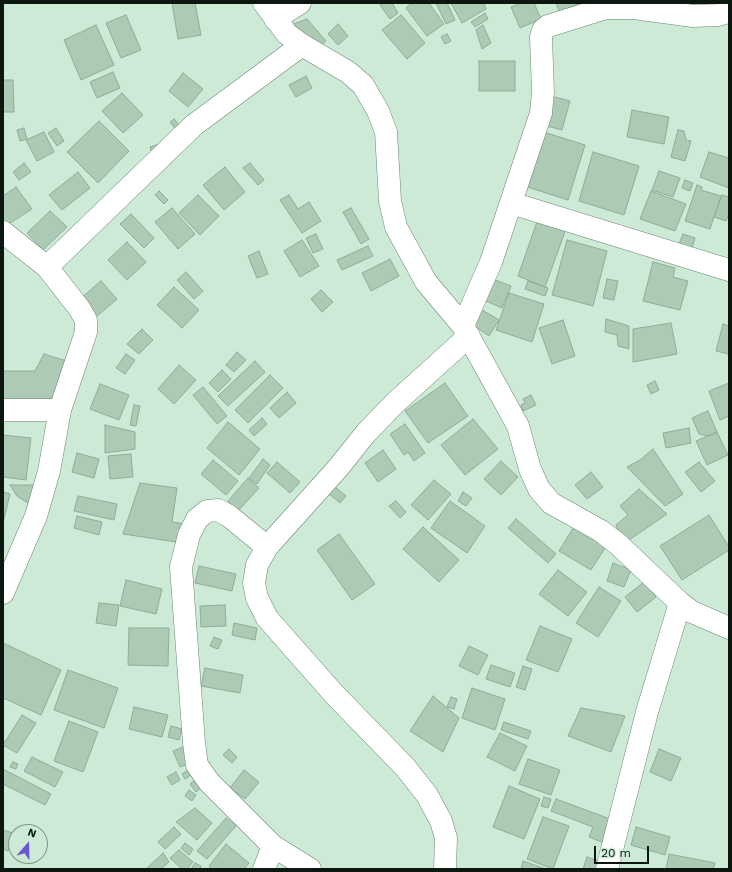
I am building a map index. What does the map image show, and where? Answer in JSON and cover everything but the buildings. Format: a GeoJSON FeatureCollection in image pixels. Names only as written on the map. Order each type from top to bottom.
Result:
{"type":"FeatureCollection","features":[{"type":"Feature","properties":{"kind":"street"},"geometry":{"type":"LineString","coordinates":[[300,3],[269,11],[287,34],[302,45],[348,72],[363,85],[378,111],[386,132],[390,201],[396,227],[426,282],[466,331],[518,426],[530,469],[540,489],[551,503],[600,531],[619,545],[680,603],[704,617],[729,628]]}},
{"type":"Feature","properties":{"kind":"street"},"geometry":{"type":"LineString","coordinates":[[445,869],[446,838],[441,821],[427,795],[405,766],[334,694],[267,618],[257,598],[254,583],[257,566],[267,547],[338,468],[366,433],[466,331],[541,113],[543,92],[541,37],[543,30],[555,24],[606,8],[634,8],[693,16],[718,15],[729,12]]}},
{"type":"Feature","properties":{"kind":"street"},"geometry":{"type":"LineString","coordinates":[[47,267],[194,126],[302,45]]}},
{"type":"Feature","properties":{"kind":"street"},"geometry":{"type":"LineString","coordinates":[[511,203],[729,270]]}},
{"type":"Feature","properties":{"kind":"street"},"geometry":{"type":"LineString","coordinates":[[3,232],[47,267],[79,308],[86,320],[86,332],[60,410],[45,486],[36,516],[11,558],[3,593]]}},
{"type":"Feature","properties":{"kind":"street"},"geometry":{"type":"LineString","coordinates":[[3,410],[60,410]]}},
{"type":"Feature","properties":{"kind":"street"},"geometry":{"type":"LineString","coordinates":[[267,547],[229,516],[218,510],[207,511],[197,519],[189,535],[181,568],[194,744],[197,765],[209,782],[273,846],[310,869]]}},
{"type":"Feature","properties":{"kind":"street"},"geometry":{"type":"LineString","coordinates":[[607,869],[647,712],[680,603]]}},
{"type":"Feature","properties":{"kind":"street"},"geometry":{"type":"LineString","coordinates":[[264,869],[273,846]]}}]}
